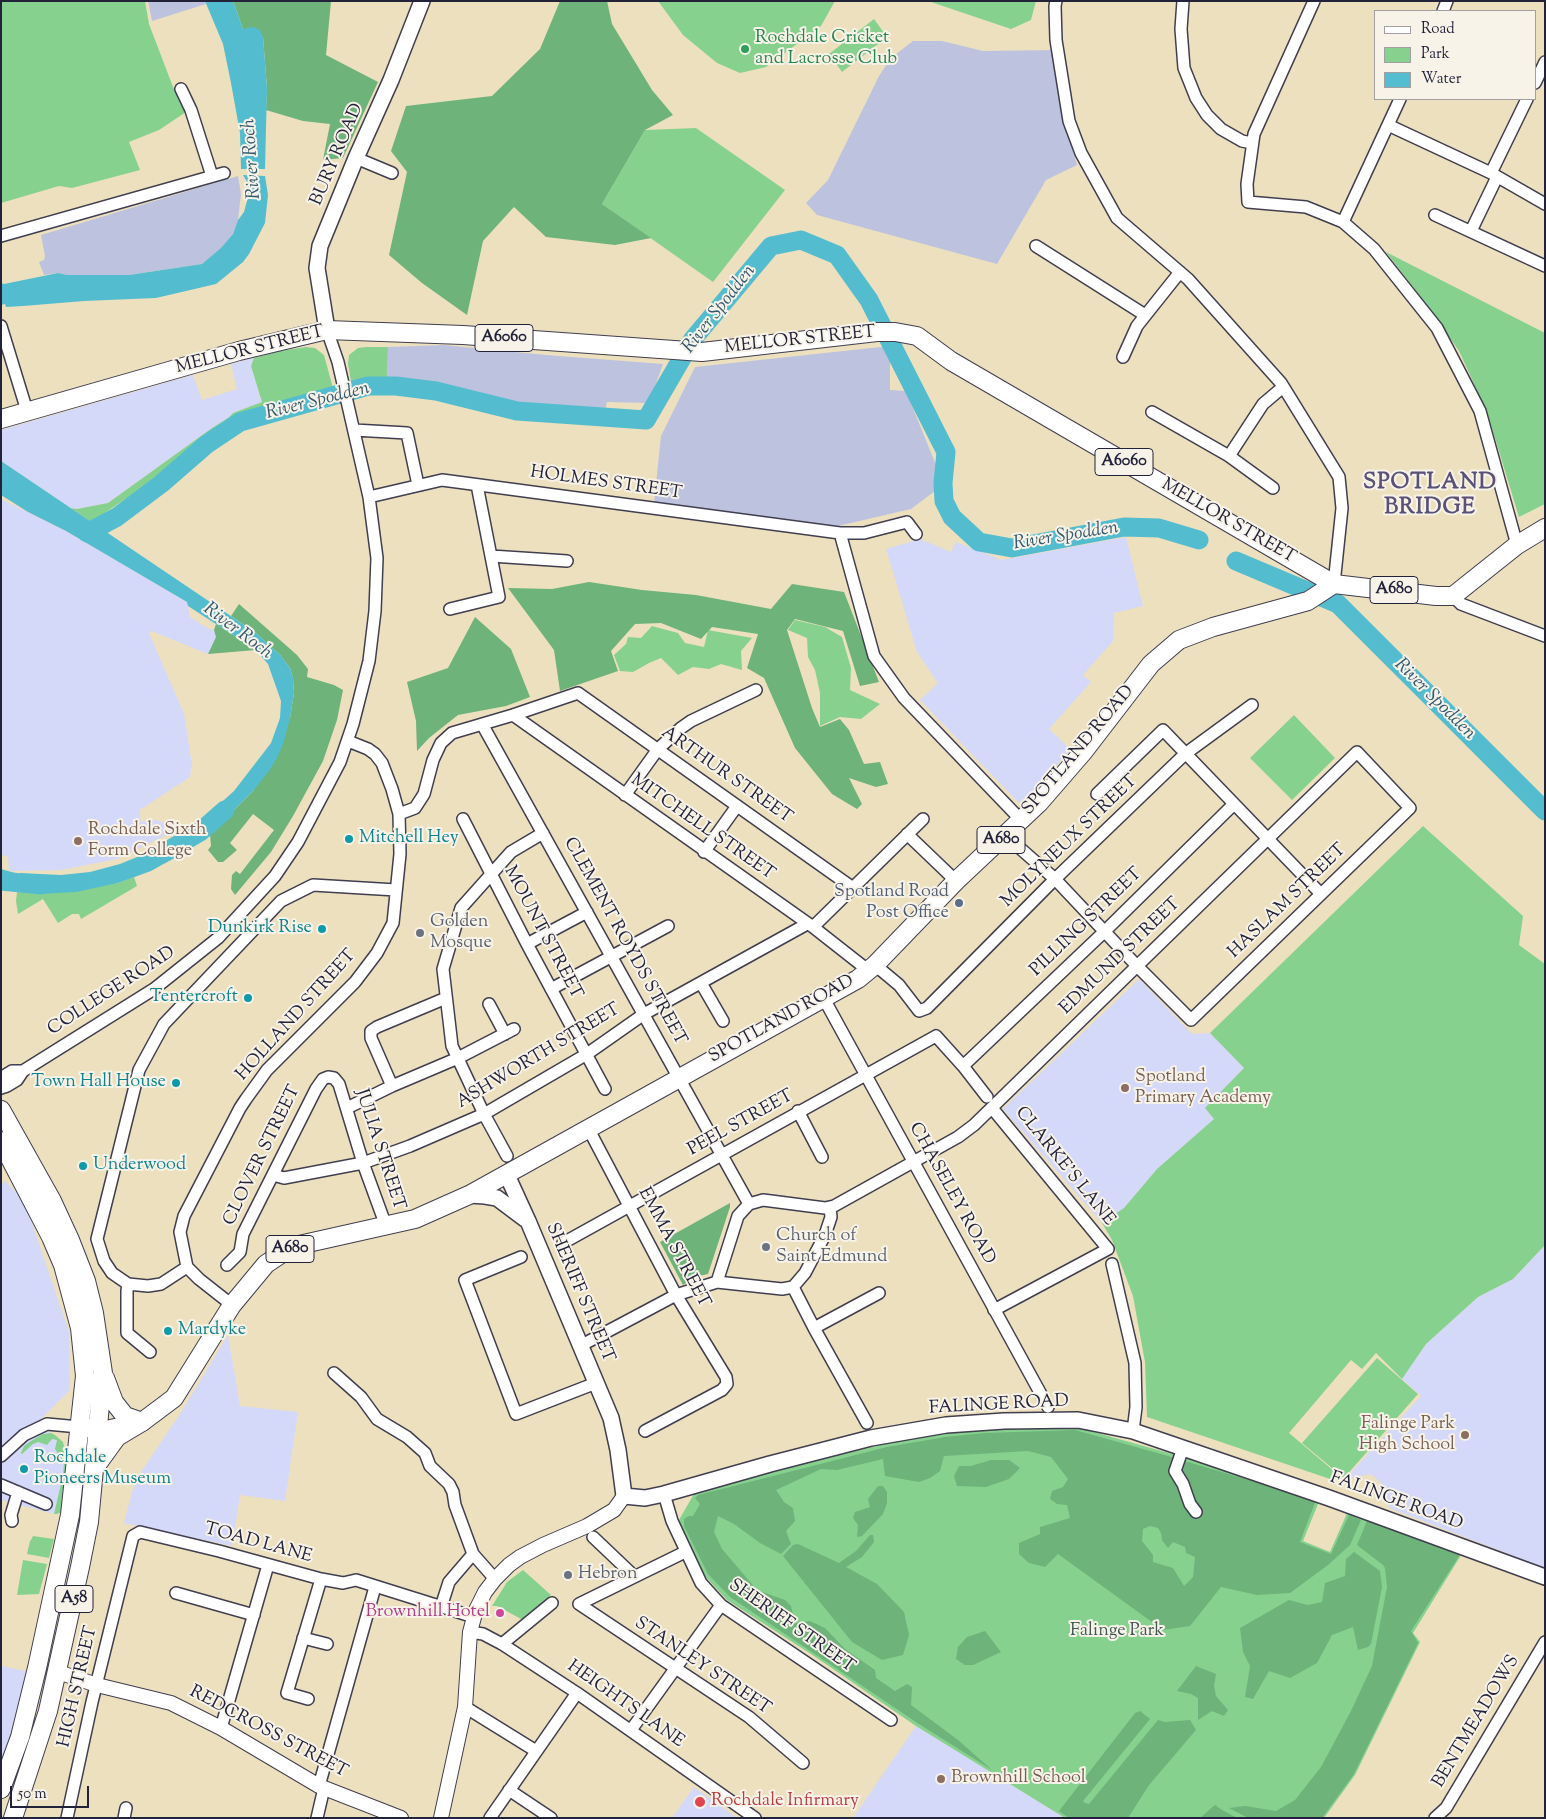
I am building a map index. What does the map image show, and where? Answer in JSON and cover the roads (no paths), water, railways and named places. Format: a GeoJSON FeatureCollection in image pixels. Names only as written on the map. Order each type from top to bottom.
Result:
{"type":"FeatureCollection","features":[{"type":"Feature","properties":{"kind":"main road","name":"BURY ROAD"},"geometry":{"type":"LineString","coordinates":[[328,330],[317,268],[320,246],[356,158],[391,80],[422,1]]}},
{"type":"Feature","properties":{"kind":"main road","name":"MELLOR STREET"},"geometry":{"type":"LineString","coordinates":[[1,419],[240,351],[328,330],[463,335],[702,352],[877,332],[895,332],[916,336],[951,362],[1330,587]]}},
{"type":"Feature","properties":{"kind":"main road"},"geometry":{"type":"LineString","coordinates":[[1453,596],[1517,545],[1545,528]]}},
{"type":"Feature","properties":{"kind":"main road","name":"A680"},"geometry":{"type":"LineString","coordinates":[[1330,587],[1453,596]]}},
{"type":"Feature","properties":{"kind":"main road","name":"SPOTLAND ROAD"},"geometry":{"type":"LineString","coordinates":[[79,1427],[106,1430],[142,1422],[174,1398],[232,1305],[266,1264],[281,1254],[299,1245],[415,1219],[469,1195],[858,979],[872,968],[956,881],[1039,803],[1084,750],[1151,664],[1178,640],[1213,626],[1308,601],[1330,587]]}},
{"type":"Feature","properties":{"kind":"main road","name":"A58"},"geometry":{"type":"LineString","coordinates":[[1,1110],[52,1201],[70,1240],[88,1289],[94,1313],[103,1373],[114,1402],[125,1416],[142,1422]]}},
{"type":"Feature","properties":{"kind":"main road","name":"A58"},"geometry":{"type":"LineString","coordinates":[[1,1790],[20,1737],[70,1515],[85,1376],[80,1328],[71,1291],[51,1237],[3,1147]]}},
{"type":"Feature","properties":{"kind":"main road","name":"SHERIFF STREET"},"geometry":{"type":"LineString","coordinates":[[506,1175],[528,1221],[611,1418],[618,1450],[624,1496]]}},
{"type":"Feature","properties":{"kind":"main road","name":"SHERIFF STREET"},"geometry":{"type":"LineString","coordinates":[[469,1195],[497,1198],[528,1221]]}},
{"type":"Feature","properties":{"kind":"main road","name":"A58"},"geometry":{"type":"LineString","coordinates":[[13,1818],[48,1711],[90,1522],[103,1373]]}},
{"type":"Feature","properties":{"kind":"main road","name":"FALINGE ROAD"},"geometry":{"type":"LineString","coordinates":[[624,1496],[645,1498],[664,1494],[871,1438],[949,1425],[1004,1421],[1078,1420],[1133,1431],[1344,1503],[1545,1577]]}},
{"type":"Feature","properties":{"kind":"main road"},"geometry":{"type":"LineString","coordinates":[[95,1468],[117,1437],[142,1422]]}},
{"type":"Feature","properties":{"kind":"main road"},"geometry":{"type":"LineString","coordinates":[[35,1675],[47,1671],[58,1672]]}},
{"type":"Feature","properties":{"kind":"street"},"geometry":{"type":"LineString","coordinates":[[1056,1],[1056,40],[1069,122],[1081,154],[1117,218],[1180,272],[1283,387],[1339,477],[1342,508],[1330,587]]}},
{"type":"Feature","properties":{"kind":"street"},"geometry":{"type":"LineString","coordinates":[[1183,1],[1180,29],[1184,68],[1196,98],[1207,115],[1221,129],[1242,141],[1252,143]]}},
{"type":"Feature","properties":{"kind":"street"},"geometry":{"type":"LineString","coordinates":[[1314,1],[1254,134],[1248,184],[1248,202],[1306,207],[1343,222],[1374,249],[1437,328],[1480,411],[1517,545]]}},
{"type":"Feature","properties":{"kind":"street"},"geometry":{"type":"LineString","coordinates":[[1536,81],[1545,62]]}},
{"type":"Feature","properties":{"kind":"street"},"geometry":{"type":"LineString","coordinates":[[1,236],[218,175],[181,89]]}},
{"type":"Feature","properties":{"kind":"street"},"geometry":{"type":"LineString","coordinates":[[1343,222],[1400,100]]}},
{"type":"Feature","properties":{"kind":"street"},"geometry":{"type":"LineString","coordinates":[[1471,231],[1527,100]]}},
{"type":"Feature","properties":{"kind":"street"},"geometry":{"type":"LineString","coordinates":[[1388,125],[1494,175],[1545,204]]}},
{"type":"Feature","properties":{"kind":"street"},"geometry":{"type":"LineString","coordinates":[[356,158],[392,173]]}},
{"type":"Feature","properties":{"kind":"street"},"geometry":{"type":"LineString","coordinates":[[1435,214],[1545,266]]}},
{"type":"Feature","properties":{"kind":"street"},"geometry":{"type":"LineString","coordinates":[[1036,246],[1146,315]]}},
{"type":"Feature","properties":{"kind":"street"},"geometry":{"type":"LineString","coordinates":[[1123,357],[1136,326],[1180,272]]}},
{"type":"Feature","properties":{"kind":"street"},"geometry":{"type":"LineString","coordinates":[[1,326],[27,411]]}},
{"type":"Feature","properties":{"kind":"street","name":"COLLEGE ROAD"},"geometry":{"type":"LineString","coordinates":[[1,1088],[17,1080],[23,1071],[154,989],[218,938],[275,876],[298,842],[332,779],[348,741],[365,684],[376,611],[377,558],[369,497],[343,382],[328,330]]}},
{"type":"Feature","properties":{"kind":"street"},"geometry":{"type":"LineString","coordinates":[[1229,456],[1263,404],[1283,387]]}},
{"type":"Feature","properties":{"kind":"street"},"geometry":{"type":"LineString","coordinates":[[1152,412],[1229,456],[1274,488]]}},
{"type":"Feature","properties":{"kind":"street"},"geometry":{"type":"LineString","coordinates":[[354,430],[407,432],[418,485]]}},
{"type":"Feature","properties":{"kind":"street","name":"HOLMES STREET"},"geometry":{"type":"LineString","coordinates":[[369,497],[442,480],[840,533],[864,534],[908,522],[916,534]]}},
{"type":"Feature","properties":{"kind":"street"},"geometry":{"type":"LineString","coordinates":[[450,609],[499,597],[477,485]]}},
{"type":"Feature","properties":{"kind":"street"},"geometry":{"type":"LineString","coordinates":[[840,533],[874,656],[904,698],[1021,820]]}},
{"type":"Feature","properties":{"kind":"street"},"geometry":{"type":"LineString","coordinates":[[491,556],[567,561]]}},
{"type":"Feature","properties":{"kind":"street"},"geometry":{"type":"LineString","coordinates":[[1453,596],[1461,604],[1545,636]]}},
{"type":"Feature","properties":{"kind":"street"},"geometry":{"type":"LineString","coordinates":[[625,795],[658,750],[691,722],[756,690]]}},
{"type":"Feature","properties":{"kind":"street","name":"ARTHUR STREET"},"geometry":{"type":"LineString","coordinates":[[513,715],[578,693],[853,888]]}},
{"type":"Feature","properties":{"kind":"street","name":"MOLYNEUX STREET"},"geometry":{"type":"LineString","coordinates":[[872,968],[898,985],[920,1011],[926,1008],[1054,879],[1185,754],[1252,705]]}},
{"type":"Feature","properties":{"kind":"street"},"geometry":{"type":"LineString","coordinates":[[399,814],[415,808],[424,794],[433,760],[441,743],[452,733],[513,715]]}},
{"type":"Feature","properties":{"kind":"street","name":"MITCHELL STREET"},"geometry":{"type":"LineString","coordinates":[[513,715],[704,852],[872,968]]}},
{"type":"Feature","properties":{"kind":"street","name":"CLEMENT ROYDS STREET"},"geometry":{"type":"LineString","coordinates":[[482,724],[749,1204]]}},
{"type":"Feature","properties":{"kind":"street"},"geometry":{"type":"LineString","coordinates":[[1097,794],[1163,730],[1321,894]]}},
{"type":"Feature","properties":{"kind":"street","name":"HOLLAND STREET"},"geometry":{"type":"LineString","coordinates":[[187,1267],[180,1232],[184,1216],[240,1108],[267,1070],[354,982],[377,953],[393,923],[400,854],[399,814],[392,788],[382,763],[368,749],[348,741]]}},
{"type":"Feature","properties":{"kind":"street","name":"EDMUND STREET"},"geometry":{"type":"LineString","coordinates":[[830,1207],[837,1205],[958,1137],[974,1125],[1357,752],[1410,808]]}},
{"type":"Feature","properties":{"kind":"street","name":"PILLING STREET"},"geometry":{"type":"LineString","coordinates":[[963,1066],[1104,932],[1234,804]]}},
{"type":"Feature","properties":{"kind":"street"},"geometry":{"type":"LineString","coordinates":[[704,852],[737,806]]}},
{"type":"Feature","properties":{"kind":"street","name":"HASLAM STREET"},"geometry":{"type":"LineString","coordinates":[[1137,966],[1191,1020],[1410,808]]}},
{"type":"Feature","properties":{"kind":"street","name":"MOUNT STREET"},"geometry":{"type":"LineString","coordinates":[[463,819],[527,944],[605,1089]]}},
{"type":"Feature","properties":{"kind":"street","name":"ASHWORTH STREET"},"geometry":{"type":"LineString","coordinates":[[273,1175],[284,1178],[363,1163],[410,1146],[484,1114],[587,1054],[644,1014],[810,926],[853,888],[923,819]]}},
{"type":"Feature","properties":{"kind":"street"},"geometry":{"type":"LineString","coordinates":[[507,1156],[484,1114],[452,1046],[443,969],[461,908],[511,852],[543,833]]}},
{"type":"Feature","properties":{"kind":"street"},"geometry":{"type":"LineString","coordinates":[[908,834],[956,881]]}},
{"type":"Feature","properties":{"kind":"street"},"geometry":{"type":"LineString","coordinates":[[1014,843],[1054,879],[1137,966]]}},
{"type":"Feature","properties":{"kind":"street"},"geometry":{"type":"LineString","coordinates":[[232,1305],[187,1267],[161,1284],[148,1286],[128,1284],[112,1273],[104,1261],[97,1239],[139,1070],[164,1024],[281,901],[313,885],[396,890]]}},
{"type":"Feature","properties":{"kind":"street"},"geometry":{"type":"LineString","coordinates":[[527,944],[587,912]]}},
{"type":"Feature","properties":{"kind":"street"},"geometry":{"type":"LineString","coordinates":[[551,989],[668,926]]}},
{"type":"Feature","properties":{"kind":"street"},"geometry":{"type":"LineString","coordinates":[[701,983],[723,1021]]}},
{"type":"Feature","properties":{"kind":"street"},"geometry":{"type":"LineString","coordinates":[[392,1086],[370,1038],[371,1031],[446,998]]}},
{"type":"Feature","properties":{"kind":"street","name":"CHASELEY ROAD"},"geometry":{"type":"LineString","coordinates":[[823,998],[1048,1407]]}},
{"type":"Feature","properties":{"kind":"street"},"geometry":{"type":"LineString","coordinates":[[347,1108],[392,1086],[458,1058],[509,1032],[489,1004]]}},
{"type":"Feature","properties":{"kind":"street","name":"PEEL STREET"},"geometry":{"type":"LineString","coordinates":[[563,1243],[936,1036],[963,1066]]}},
{"type":"Feature","properties":{"kind":"street"},"geometry":{"type":"LineString","coordinates":[[963,1066],[987,1097]]}},
{"type":"Feature","properties":{"kind":"street"},"geometry":{"type":"LineString","coordinates":[[1,1078],[12,1071],[23,1071]]}},
{"type":"Feature","properties":{"kind":"street","name":"CLOVER STREET"},"geometry":{"type":"LineString","coordinates":[[227,1266],[240,1252],[243,1234],[320,1083],[326,1078],[331,1077],[339,1084]]}},
{"type":"Feature","properties":{"kind":"street","name":"JULIA STREET"},"geometry":{"type":"LineString","coordinates":[[339,1084],[363,1163],[386,1226]]}},
{"type":"Feature","properties":{"kind":"street","name":"CLARKE'S LANE"},"geometry":{"type":"LineString","coordinates":[[992,1108],[1108,1249],[994,1310]]}},
{"type":"Feature","properties":{"kind":"street"},"geometry":{"type":"LineString","coordinates":[[798,1112],[822,1158]]}},
{"type":"Feature","properties":{"kind":"street","name":"EMMA STREET"},"geometry":{"type":"LineString","coordinates":[[588,1128],[676,1295],[726,1377],[727,1384],[722,1390],[645,1431]]}},
{"type":"Feature","properties":{"kind":"street"},"geometry":{"type":"LineString","coordinates":[[580,1346],[676,1295],[717,1282],[782,1289],[793,1287],[805,1273],[825,1235],[831,1216],[830,1207],[764,1200],[749,1204],[738,1216],[717,1282]]}},
{"type":"Feature","properties":{"kind":"street"},"geometry":{"type":"LineString","coordinates":[[521,1257],[464,1280],[516,1414],[596,1383]]}},
{"type":"Feature","properties":{"kind":"street"},"geometry":{"type":"LineString","coordinates":[[1112,1264],[1135,1363],[1136,1407],[1133,1431]]}},
{"type":"Feature","properties":{"kind":"street"},"geometry":{"type":"LineString","coordinates":[[128,1284],[126,1308],[127,1333],[150,1352]]}},
{"type":"Feature","properties":{"kind":"street"},"geometry":{"type":"LineString","coordinates":[[793,1287],[867,1422]]}},
{"type":"Feature","properties":{"kind":"street"},"geometry":{"type":"LineString","coordinates":[[814,1328],[879,1293]]}},
{"type":"Feature","properties":{"kind":"street"},"geometry":{"type":"LineString","coordinates":[[334,1373],[361,1397],[377,1419],[419,1446],[426,1453],[430,1466],[450,1484],[473,1554],[495,1579]]}},
{"type":"Feature","properties":{"kind":"street"},"geometry":{"type":"LineString","coordinates":[[1,1456],[24,1435],[46,1424],[79,1427]]}},
{"type":"Feature","properties":{"kind":"street"},"geometry":{"type":"LineString","coordinates":[[1183,1448],[1175,1471],[1184,1484],[1190,1504],[1196,1512]]}},
{"type":"Feature","properties":{"kind":"street"},"geometry":{"type":"LineString","coordinates":[[1,1485],[46,1504]]}},
{"type":"Feature","properties":{"kind":"street"},"geometry":{"type":"LineString","coordinates":[[12,1521],[11,1515],[18,1492]]}},
{"type":"Feature","properties":{"kind":"street","name":"SHERIFF STREET"},"geometry":{"type":"LineString","coordinates":[[664,1494],[672,1521],[685,1552],[701,1583],[721,1605],[891,1720]]}},
{"type":"Feature","properties":{"kind":"street"},"geometry":{"type":"LineString","coordinates":[[441,1818],[466,1707],[470,1632],[474,1617],[485,1592],[508,1565],[525,1554],[587,1526],[614,1510],[624,1496]]}},
{"type":"Feature","properties":{"kind":"street","name":"TOAD LANE"},"geometry":{"type":"LineString","coordinates":[[133,1536],[140,1532],[343,1584],[356,1580],[474,1617]]}},
{"type":"Feature","properties":{"kind":"street","name":"HIGH STREET"},"geometry":{"type":"LineString","coordinates":[[67,1818],[133,1536]]}},
{"type":"Feature","properties":{"kind":"street"},"geometry":{"type":"LineString","coordinates":[[593,1537],[634,1576],[685,1552]]}},
{"type":"Feature","properties":{"kind":"street"},"geometry":{"type":"LineString","coordinates":[[441,1607],[449,1582],[473,1554]]}},
{"type":"Feature","properties":{"kind":"street"},"geometry":{"type":"LineString","coordinates":[[221,1728],[268,1565]]}},
{"type":"Feature","properties":{"kind":"street","name":"STANLEY STREET"},"geometry":{"type":"LineString","coordinates":[[634,1576],[579,1604],[750,1717],[803,1764]]}},
{"type":"Feature","properties":{"kind":"street"},"geometry":{"type":"LineString","coordinates":[[308,1698],[287,1693],[321,1579]]}},
{"type":"Feature","properties":{"kind":"street"},"geometry":{"type":"LineString","coordinates":[[317,1818],[322,1787],[375,1587]]}},
{"type":"Feature","properties":{"kind":"street"},"geometry":{"type":"LineString","coordinates":[[176,1593],[254,1615]]}},
{"type":"Feature","properties":{"kind":"street"},"geometry":{"type":"LineString","coordinates":[[502,1644],[552,1603]]}},
{"type":"Feature","properties":{"kind":"street"},"geometry":{"type":"LineString","coordinates":[[631,1730],[721,1605]]}},
{"type":"Feature","properties":{"kind":"street","name":"HEIGHTS LANE"},"geometry":{"type":"LineString","coordinates":[[470,1632],[482,1634],[502,1644],[577,1693],[756,1818]]}},
{"type":"Feature","properties":{"kind":"street"},"geometry":{"type":"LineString","coordinates":[[303,1638],[327,1644]]}},
{"type":"Feature","properties":{"kind":"street","name":"BENTMEADOWS"},"geometry":{"type":"LineString","coordinates":[[1435,1818],[1446,1808],[1545,1642]]}},
{"type":"Feature","properties":{"kind":"street","name":"REDCROSS STREET"},"geometry":{"type":"LineString","coordinates":[[58,1672],[97,1685],[171,1703],[221,1728],[322,1787],[380,1814],[401,1818]]}},
{"type":"Feature","properties":{"kind":"street"},"geometry":{"type":"LineString","coordinates":[[490,1818],[577,1693]]}},
{"type":"Feature","properties":{"kind":"street"},"geometry":{"type":"LineString","coordinates":[[466,1707],[536,1751]]}},
{"type":"Feature","properties":{"kind":"street"},"geometry":{"type":"LineString","coordinates":[[509,1790],[551,1818]]}},
{"type":"Feature","properties":{"kind":"water"},"geometry":{"type":"Polygon","coordinates":[[[205,1],[233,1],[243,29],[254,27],[260,30],[263,37],[267,88],[265,169],[241,169],[240,133],[223,44],[205,1]]]}},
{"type":"Feature","properties":{"kind":"water"},"geometry":{"type":"Polygon","coordinates":[[[243,175],[265,176],[268,195],[265,223],[243,262],[216,284],[156,298],[6,307],[5,304],[1,305],[1,283],[4,284],[58,273],[67,275],[129,275],[202,264],[221,248],[233,234],[238,220],[244,212],[248,197],[247,182],[243,175]]]}},
{"type":"Feature","properties":{"kind":"water"},"geometry":{"type":"Polygon","coordinates":[[[1,461],[256,633],[280,655],[290,668],[294,693],[290,718],[277,758],[253,791],[210,834],[204,818],[234,791],[271,743],[280,718],[281,701],[268,664],[256,650],[188,606],[187,602],[1,495],[1,461]]]}},
{"type":"Feature","properties":{"kind":"water"},"geometry":{"type":"Polygon","coordinates":[[[179,835],[190,849],[151,871],[118,883],[76,892],[40,894],[17,892],[20,873],[61,875],[90,872],[120,864],[147,853],[179,835]]]}},
{"type":"Feature","properties":{"kind":"water"},"geometry":{"type":"Polygon","coordinates":[[[1,869],[15,873],[12,891],[1,889],[1,869]]]}},
{"type":"Feature","properties":{"kind":"waterway","name":"River Spodden"},"geometry":{"type":"LineString","coordinates":[[87,533],[117,517],[161,484],[207,444],[240,422],[368,386],[396,386],[436,391],[517,411],[646,420],[693,339],[771,246],[801,240],[837,255],[869,300],[946,452],[943,483],[944,501],[952,517],[979,542],[1012,548],[1124,527],[1159,528],[1199,540]]}},
{"type":"Feature","properties":{"kind":"waterway","name":"River Spodden"},"geometry":{"type":"LineString","coordinates":[[1236,561],[1338,604],[1545,811]]}},
{"type":"Feature","properties":{"kind":"waterway","name":"River Roch"},"geometry":{"type":"LineString","coordinates":[[162,854],[200,832],[225,810]]}},
{"type":"Feature","properties":{"kind":"waterway","name":"River Roch"},"geometry":{"type":"LineString","coordinates":[[1,881],[42,885]]}},
{"type":"Feature","properties":{"kind":"place","name":"Rochdale Cricket and Lacrosse Club"},"geometry":{"type":"Point","coordinates":[745,49]}},
{"type":"Feature","properties":{"kind":"place","name":"Mitchell Hey"},"geometry":{"type":"Point","coordinates":[349,839]}},
{"type":"Feature","properties":{"kind":"place","name":"Rochdale Sixth Form College"},"geometry":{"type":"Point","coordinates":[78,841]}},
{"type":"Feature","properties":{"kind":"place","name":"Spotland Road Post Office"},"geometry":{"type":"Point","coordinates":[959,903]}},
{"type":"Feature","properties":{"kind":"place","name":"Dunkirk Rise"},"geometry":{"type":"Point","coordinates":[322,929]}},
{"type":"Feature","properties":{"kind":"place","name":"Golden Mosque"},"geometry":{"type":"Point","coordinates":[420,933]}},
{"type":"Feature","properties":{"kind":"place","name":"Tentercroft"},"geometry":{"type":"Point","coordinates":[248,998]}},
{"type":"Feature","properties":{"kind":"place","name":"Town Hall House"},"geometry":{"type":"Point","coordinates":[176,1083]}},
{"type":"Feature","properties":{"kind":"place","name":"Spotland Primary Academy"},"geometry":{"type":"Point","coordinates":[1125,1088]}},
{"type":"Feature","properties":{"kind":"place","name":"Underwood"},"geometry":{"type":"Point","coordinates":[83,1166]}},
{"type":"Feature","properties":{"kind":"place","name":"Church of Saint Edmund"},"geometry":{"type":"Point","coordinates":[766,1247]}},
{"type":"Feature","properties":{"kind":"place","name":"Mardyke"},"geometry":{"type":"Point","coordinates":[168,1331]}},
{"type":"Feature","properties":{"kind":"place","name":"Falinge Park High School"},"geometry":{"type":"Point","coordinates":[1465,1435]}},
{"type":"Feature","properties":{"kind":"place","name":"Rochdale Pioneers Museum"},"geometry":{"type":"Point","coordinates":[24,1469]}},
{"type":"Feature","properties":{"kind":"place","name":"Hebron"},"geometry":{"type":"Point","coordinates":[568,1575]}},
{"type":"Feature","properties":{"kind":"place","name":"Brownhill Hotel"},"geometry":{"type":"Point","coordinates":[500,1613]}},
{"type":"Feature","properties":{"kind":"place","name":"Brownhill School"},"geometry":{"type":"Point","coordinates":[941,1779]}},
{"type":"Feature","properties":{"kind":"place","name":"Rochdale Infirmary"},"geometry":{"type":"Point","coordinates":[700,1802]}},
{"type":"Feature","properties":{"kind":"district","name":"SPOTLAND BRIDGE"},"geometry":{"type":"Point","coordinates":[1430,496]}},
{"type":"Feature","properties":{"kind":"park label","name":"Falinge Park"},"geometry":{"type":"Point","coordinates":[1117,1632]}}]}
